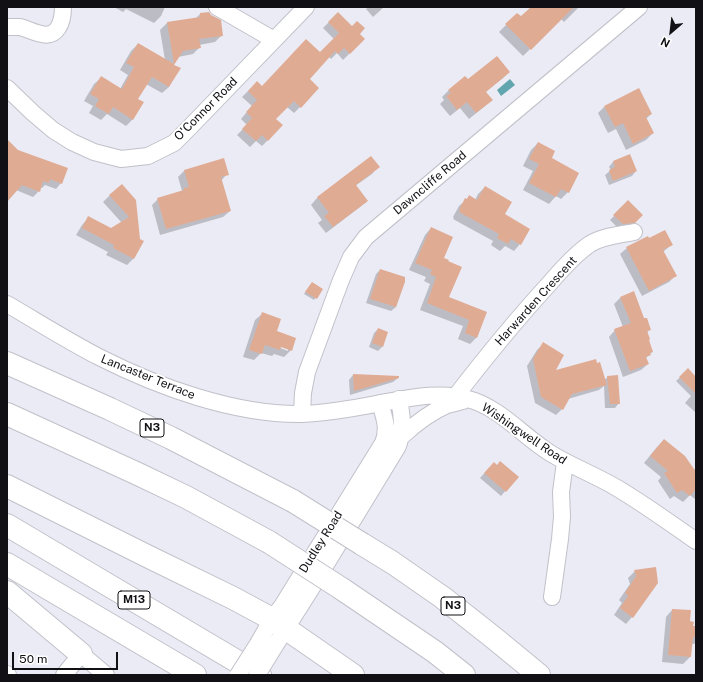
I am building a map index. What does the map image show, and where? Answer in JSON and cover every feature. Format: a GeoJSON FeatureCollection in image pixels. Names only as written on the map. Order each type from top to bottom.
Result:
{"type":"FeatureCollection","features":[{"type":"Feature","properties":{"kind":"highway","name":"N3"},"geometry":{"type":"LineString","coordinates":[[7,363],[171,438],[293,501],[362,544],[442,597],[539,675]]}},
{"type":"Feature","properties":{"kind":"highway"},"geometry":{"type":"LineString","coordinates":[[7,414],[186,497],[269,542],[435,652],[464,675]]}},
{"type":"Feature","properties":{"kind":"highway"},"geometry":{"type":"LineString","coordinates":[[7,486],[234,598],[279,624],[353,675]]}},
{"type":"Feature","properties":{"kind":"highway","name":"M13"},"geometry":{"type":"LineString","coordinates":[[7,525],[260,675]]}},
{"type":"Feature","properties":{"kind":"highway","name":"M13"},"geometry":{"type":"LineString","coordinates":[[7,564],[195,675]]}},
{"type":"Feature","properties":{"kind":"highway"},"geometry":{"type":"LineString","coordinates":[[7,592],[81,654]]}},
{"type":"Feature","properties":{"kind":"street"},"geometry":{"type":"LineString","coordinates":[[7,26],[20,27],[49,35],[54,33],[59,27],[62,20],[63,7]]}},
{"type":"Feature","properties":{"kind":"street"},"geometry":{"type":"LineString","coordinates":[[217,7],[274,40]]}},
{"type":"Feature","properties":{"kind":"street","name":"O'Connor Road"},"geometry":{"type":"LineString","coordinates":[[7,88],[53,130],[72,142],[94,152],[121,158],[148,156],[174,143],[306,7]]}},
{"type":"Feature","properties":{"kind":"street","name":"Dawncliffe Road"},"geometry":{"type":"LineString","coordinates":[[302,414],[303,393],[307,372],[335,294],[351,257],[366,237],[639,7]]}},
{"type":"Feature","properties":{"kind":"street","name":"Harwarden Crescent"},"geometry":{"type":"LineString","coordinates":[[462,398],[488,355],[536,298],[571,260],[590,244],[600,239],[634,232]]}},
{"type":"Feature","properties":{"kind":"street","name":"Lancaster Terrace"},"geometry":{"type":"LineString","coordinates":[[7,304],[99,357],[173,388],[201,398],[234,407],[276,413],[302,414]]}},
{"type":"Feature","properties":{"kind":"street","name":"Wishingwell Road"},"geometry":{"type":"LineString","coordinates":[[380,403],[423,396],[462,398],[490,409],[544,449],[565,462],[617,488],[696,541]]}},
{"type":"Feature","properties":{"kind":"street","name":"Dudley Road"},"geometry":{"type":"LineString","coordinates":[[402,436],[420,421],[462,398]]}},
{"type":"Feature","properties":{"kind":"street","name":"Dudley Road"},"geometry":{"type":"LineString","coordinates":[[238,675],[259,642],[279,624],[312,589],[398,446],[402,436],[399,399]]}},
{"type":"Feature","properties":{"kind":"street"},"geometry":{"type":"LineString","coordinates":[[302,414],[380,403]]}},
{"type":"Feature","properties":{"kind":"street","name":"Dudley Road"},"geometry":{"type":"LineString","coordinates":[[257,675],[273,649],[282,606],[386,436],[386,427],[380,403]]}},
{"type":"Feature","properties":{"kind":"street"},"geometry":{"type":"LineString","coordinates":[[552,597],[560,539],[562,517],[561,492],[565,462]]}},
{"type":"Feature","properties":{"kind":"street"},"geometry":{"type":"LineString","coordinates":[[64,675],[81,654],[106,675]]}},
{"type":"Feature","properties":{"kind":"water"},"geometry":{"type":"Polygon","coordinates":[[[510,79],[515,85],[501,96],[497,90],[510,79]]]}},
{"type":"Feature","properties":{"kind":"building"},"geometry":{"type":"Polygon","coordinates":[[[531,7],[574,7],[531,50],[505,24],[517,13],[521,16],[531,7]]]}},
{"type":"Feature","properties":{"kind":"building"},"geometry":{"type":"Polygon","coordinates":[[[209,12],[211,15],[221,20],[223,36],[199,39],[201,48],[183,51],[174,65],[181,68],[169,87],[152,77],[138,99],[144,102],[133,120],[113,107],[109,114],[95,106],[99,99],[90,94],[101,76],[122,89],[134,67],[126,63],[138,43],[174,64],[167,22],[200,17],[200,13],[209,12]]]}},
{"type":"Feature","properties":{"kind":"building"},"geometry":{"type":"Polygon","coordinates":[[[338,12],[352,26],[357,21],[365,28],[360,34],[365,39],[350,54],[344,48],[338,54],[335,51],[310,79],[319,88],[301,108],[294,101],[276,119],[283,125],[268,141],[262,135],[256,141],[242,129],[252,118],[246,112],[257,100],[248,91],[257,81],[262,86],[306,39],[320,52],[339,33],[328,22],[338,12]]]}},
{"type":"Feature","properties":{"kind":"building"},"geometry":{"type":"Polygon","coordinates":[[[497,56],[510,72],[486,92],[493,100],[476,113],[467,102],[457,110],[446,96],[451,93],[448,90],[465,76],[468,79],[497,56]]]}},
{"type":"Feature","properties":{"kind":"building"},"geometry":{"type":"Polygon","coordinates":[[[639,88],[652,114],[646,117],[654,133],[633,144],[623,123],[615,127],[604,106],[639,88]]]}},
{"type":"Feature","properties":{"kind":"building"},"geometry":{"type":"Polygon","coordinates":[[[7,139],[18,150],[68,168],[62,184],[50,179],[49,183],[43,181],[40,192],[22,185],[7,202],[7,139]]]}},
{"type":"Feature","properties":{"kind":"building"},"geometry":{"type":"Polygon","coordinates":[[[538,142],[555,151],[552,158],[579,173],[569,193],[561,189],[556,197],[529,183],[539,164],[529,159],[538,142]]]}},
{"type":"Feature","properties":{"kind":"building"},"geometry":{"type":"Polygon","coordinates":[[[630,154],[637,171],[613,181],[609,170],[615,167],[613,161],[630,154]]]}},
{"type":"Feature","properties":{"kind":"building"},"geometry":{"type":"Polygon","coordinates":[[[371,156],[380,167],[356,185],[368,201],[333,227],[324,216],[329,213],[317,197],[371,156]]]}},
{"type":"Feature","properties":{"kind":"building"},"geometry":{"type":"Polygon","coordinates":[[[224,158],[229,175],[221,177],[231,211],[166,229],[157,198],[184,190],[184,188],[189,187],[184,170],[224,158]]]}},
{"type":"Feature","properties":{"kind":"building"},"geometry":{"type":"Polygon","coordinates":[[[122,184],[136,200],[140,239],[144,241],[134,259],[113,248],[114,245],[82,228],[88,216],[111,228],[129,217],[109,195],[122,184]]]}},
{"type":"Feature","properties":{"kind":"building"},"geometry":{"type":"Polygon","coordinates":[[[485,186],[512,202],[505,214],[530,229],[521,245],[511,239],[508,244],[497,238],[499,234],[459,212],[465,198],[467,199],[469,195],[477,200],[485,186]]]}},
{"type":"Feature","properties":{"kind":"building"},"geometry":{"type":"Polygon","coordinates":[[[628,200],[643,215],[635,223],[623,224],[613,215],[628,200]]]}},
{"type":"Feature","properties":{"kind":"building"},"geometry":{"type":"Polygon","coordinates":[[[431,227],[453,237],[444,258],[462,267],[449,297],[487,312],[477,338],[465,333],[469,320],[427,303],[436,277],[430,274],[432,270],[415,263],[431,227]]]}},
{"type":"Feature","properties":{"kind":"building"},"geometry":{"type":"Polygon","coordinates":[[[665,230],[673,245],[663,250],[677,276],[649,291],[626,247],[648,236],[649,238],[665,230]]]}},
{"type":"Feature","properties":{"kind":"building"},"geometry":{"type":"Polygon","coordinates":[[[380,269],[405,277],[405,282],[396,307],[370,299],[380,269]]]}},
{"type":"Feature","properties":{"kind":"building"},"geometry":{"type":"Polygon","coordinates":[[[312,282],[323,289],[317,299],[305,292],[312,282]]]}},
{"type":"Feature","properties":{"kind":"building"},"geometry":{"type":"Polygon","coordinates":[[[634,291],[644,318],[647,318],[651,330],[647,331],[653,352],[650,353],[651,355],[646,357],[649,364],[630,371],[614,329],[631,323],[620,297],[634,291]]]}},
{"type":"Feature","properties":{"kind":"building"},"geometry":{"type":"Polygon","coordinates":[[[262,312],[281,319],[277,331],[296,338],[292,351],[281,347],[280,350],[265,345],[262,354],[249,350],[262,312]]]}},
{"type":"Feature","properties":{"kind":"building"},"geometry":{"type":"Polygon","coordinates":[[[378,328],[388,332],[383,347],[372,343],[378,328]]]}},
{"type":"Feature","properties":{"kind":"building"},"geometry":{"type":"Polygon","coordinates":[[[543,342],[564,355],[556,370],[596,359],[597,363],[600,362],[607,385],[572,394],[563,410],[541,397],[533,359],[543,342]]]}},
{"type":"Feature","properties":{"kind":"building"},"geometry":{"type":"Polygon","coordinates":[[[688,368],[696,377],[696,394],[679,377],[688,368]]]}},
{"type":"Feature","properties":{"kind":"building"},"geometry":{"type":"Polygon","coordinates":[[[353,374],[399,376],[399,378],[354,391],[353,374]]]}},
{"type":"Feature","properties":{"kind":"building"},"geometry":{"type":"Polygon","coordinates":[[[618,375],[620,404],[610,404],[607,376],[618,375]]]}},
{"type":"Feature","properties":{"kind":"building"},"geometry":{"type":"Polygon","coordinates":[[[664,439],[685,456],[696,470],[696,489],[690,496],[682,490],[677,493],[664,473],[668,471],[650,456],[664,439]]]}},
{"type":"Feature","properties":{"kind":"building"},"geometry":{"type":"Polygon","coordinates":[[[500,461],[519,477],[506,492],[484,473],[494,462],[497,465],[500,461]]]}},
{"type":"Feature","properties":{"kind":"building"},"geometry":{"type":"Polygon","coordinates":[[[656,567],[658,583],[633,618],[620,608],[628,596],[625,593],[636,576],[634,570],[656,567]]]}},
{"type":"Feature","properties":{"kind":"building"},"geometry":{"type":"Polygon","coordinates":[[[672,609],[691,610],[690,621],[694,622],[693,626],[696,626],[696,637],[693,637],[691,657],[668,655],[672,609]]]}}]}
